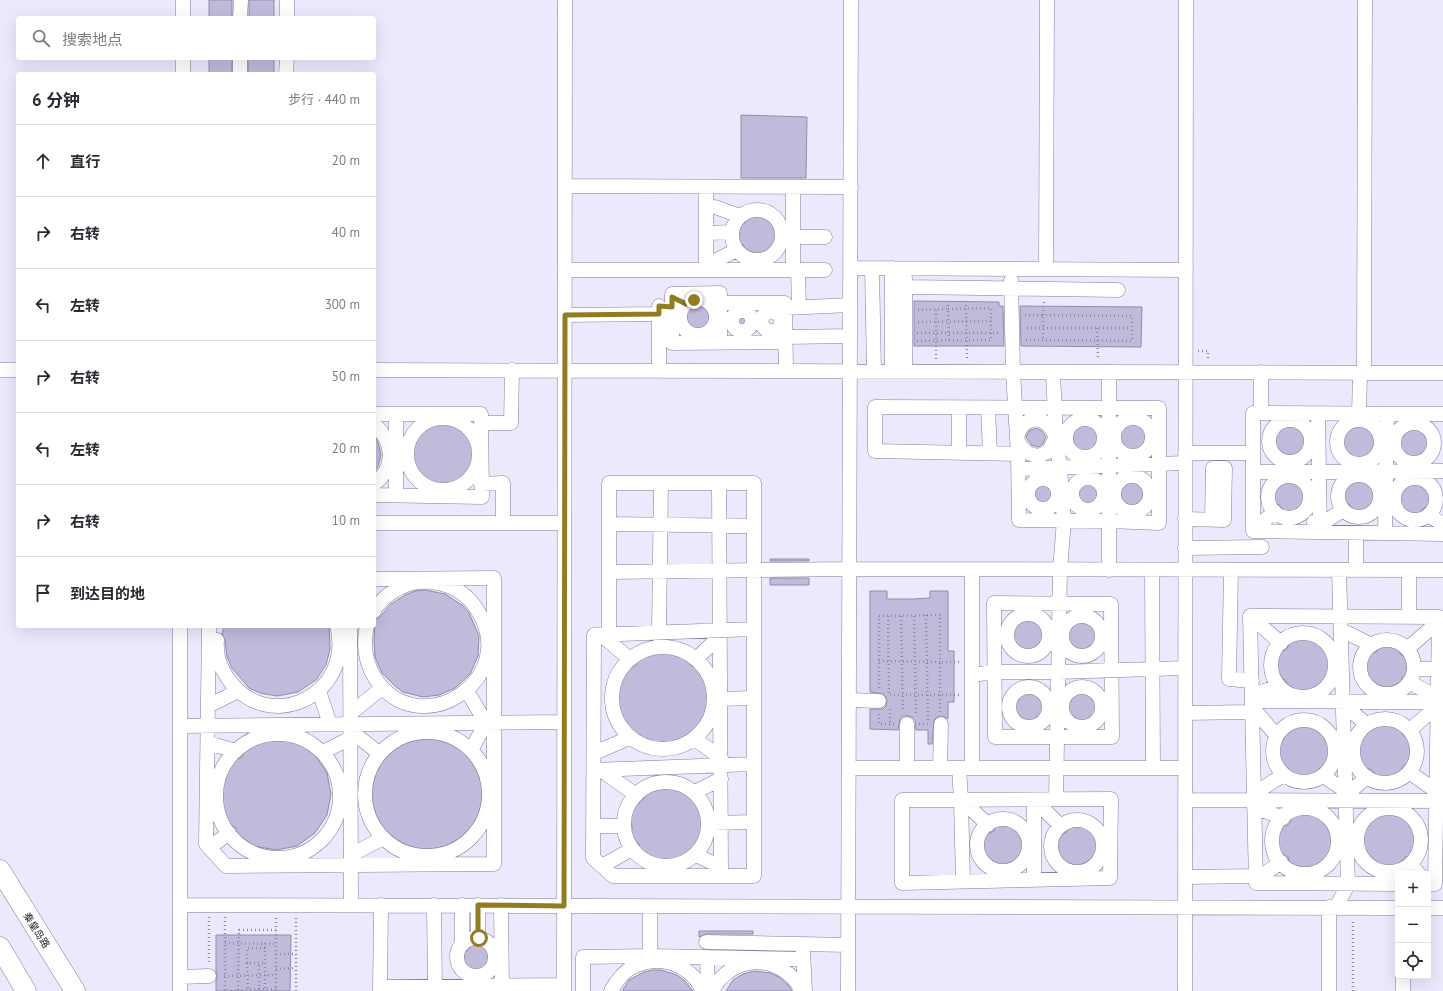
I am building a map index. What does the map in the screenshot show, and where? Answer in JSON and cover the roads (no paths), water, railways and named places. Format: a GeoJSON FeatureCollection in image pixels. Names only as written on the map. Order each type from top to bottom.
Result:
{"type":"FeatureCollection","features":[{"type":"Feature","properties":{"kind":"street"},"geometry":{"type":"LineString","coordinates":[[183,0],[183,16]]}},
{"type":"Feature","properties":{"kind":"street"},"geometry":{"type":"LineString","coordinates":[[240,0],[240,16]]}},
{"type":"Feature","properties":{"kind":"street"},"geometry":{"type":"LineString","coordinates":[[287,0],[287,16]]}},
{"type":"Feature","properties":{"kind":"street"},"geometry":{"type":"LineString","coordinates":[[498,956],[491,944],[486,940],[478,938],[467,940],[459,954],[461,968],[465,973],[480,981],[502,986],[564,988],[565,0]]}},
{"type":"Feature","properties":{"kind":"street"},"geometry":{"type":"LineString","coordinates":[[848,991],[851,0]]}},
{"type":"Feature","properties":{"kind":"street"},"geometry":{"type":"LineString","coordinates":[[1046,269],[1047,0]]}},
{"type":"Feature","properties":{"kind":"street"},"geometry":{"type":"LineString","coordinates":[[1185,991],[1186,0]]}},
{"type":"Feature","properties":{"kind":"street"},"geometry":{"type":"LineString","coordinates":[[1359,414],[1362,373],[1365,0]]}},
{"type":"Feature","properties":{"kind":"street"},"geometry":{"type":"LineString","coordinates":[[183,60],[183,72]]}},
{"type":"Feature","properties":{"kind":"street"},"geometry":{"type":"LineString","coordinates":[[240,60],[240,72]]}},
{"type":"Feature","properties":{"kind":"street"},"geometry":{"type":"LineString","coordinates":[[286,60],[286,72]]}},
{"type":"Feature","properties":{"kind":"street"},"geometry":{"type":"LineString","coordinates":[[565,186],[851,187]]}},
{"type":"Feature","properties":{"kind":"street"},"geometry":{"type":"LineString","coordinates":[[706,187],[706,267]]}},
{"type":"Feature","properties":{"kind":"street"},"geometry":{"type":"LineString","coordinates":[[793,187],[793,210],[788,237],[793,270]]}},
{"type":"Feature","properties":{"kind":"street"},"geometry":{"type":"LineString","coordinates":[[715,207],[740,216]]}},
{"type":"Feature","properties":{"kind":"street"},"geometry":{"type":"LineString","coordinates":[[756,265],[738,250],[732,238],[735,222],[740,216],[747,211],[758,208],[764,210],[777,220],[788,237]]}},
{"type":"Feature","properties":{"kind":"street"},"geometry":{"type":"LineString","coordinates":[[777,220],[793,210]]}},
{"type":"Feature","properties":{"kind":"street"},"geometry":{"type":"LineString","coordinates":[[706,233],[732,232]]}},
{"type":"Feature","properties":{"kind":"street"},"geometry":{"type":"LineString","coordinates":[[756,265],[775,252],[788,237],[825,238]]}},
{"type":"Feature","properties":{"kind":"street"},"geometry":{"type":"LineString","coordinates":[[706,267],[738,250]]}},
{"type":"Feature","properties":{"kind":"street"},"geometry":{"type":"LineString","coordinates":[[775,252],[793,270]]}},
{"type":"Feature","properties":{"kind":"street"},"geometry":{"type":"LineString","coordinates":[[565,270],[756,265],[793,270],[825,270]]}},
{"type":"Feature","properties":{"kind":"street"},"geometry":{"type":"LineString","coordinates":[[850,268],[1186,270]]}},
{"type":"Feature","properties":{"kind":"street"},"geometry":{"type":"LineString","coordinates":[[872,268],[874,371]]}},
{"type":"Feature","properties":{"kind":"street"},"geometry":{"type":"LineString","coordinates":[[898,268],[904,322],[899,349],[899,371]]}},
{"type":"Feature","properties":{"kind":"street"},"geometry":{"type":"LineString","coordinates":[[1011,269],[1013,372],[1037,414],[1061,437],[1072,451],[1091,467],[1102,488],[1055,484]]}},
{"type":"Feature","properties":{"kind":"street"},"geometry":{"type":"LineString","coordinates":[[671,310],[683,326],[705,337],[749,318],[793,270]]}},
{"type":"Feature","properties":{"kind":"street"},"geometry":{"type":"LineString","coordinates":[[786,370],[749,318],[672,294],[672,343],[705,337],[749,318],[850,301],[948,287],[1118,290]]}},
{"type":"Feature","properties":{"kind":"street"},"geometry":{"type":"LineString","coordinates":[[659,370],[671,310]]}},
{"type":"Feature","properties":{"kind":"street"},"geometry":{"type":"LineString","coordinates":[[565,315],[682,310],[749,318],[850,336],[873,350],[899,349]]}},
{"type":"Feature","properties":{"kind":"street"},"geometry":{"type":"LineString","coordinates":[[850,336],[873,322],[904,322]]}},
{"type":"Feature","properties":{"kind":"street"},"geometry":{"type":"LineString","coordinates":[[0,370],[16,370]]}},
{"type":"Feature","properties":{"kind":"street"},"geometry":{"type":"LineString","coordinates":[[376,370],[1443,373]]}},
{"type":"Feature","properties":{"kind":"street"},"geometry":{"type":"LineString","coordinates":[[465,426],[481,420],[511,423],[512,370]]}},
{"type":"Feature","properties":{"kind":"street"},"geometry":{"type":"LineString","coordinates":[[1053,372],[1037,414],[1017,438],[1055,484],[1064,518]]}},
{"type":"Feature","properties":{"kind":"street"},"geometry":{"type":"LineString","coordinates":[[1104,372],[1112,442]]}},
{"type":"Feature","properties":{"kind":"street"},"geometry":{"type":"LineString","coordinates":[[1261,372],[1253,446],[1253,499],[1262,547],[1261,570]]}},
{"type":"Feature","properties":{"kind":"street"},"geometry":{"type":"LineString","coordinates":[[1055,484],[1130,510],[1159,523],[1159,518],[1130,510],[1055,484],[990,453],[875,451],[875,407],[988,408],[1037,414],[1090,416],[1101,426],[1112,442],[1139,466],[1147,485],[1130,510]]}},
{"type":"Feature","properties":{"kind":"street"},"geometry":{"type":"LineString","coordinates":[[959,408],[959,452]]}},
{"type":"Feature","properties":{"kind":"street"},"geometry":{"type":"LineString","coordinates":[[988,408],[990,453]]}},
{"type":"Feature","properties":{"kind":"street"},"geometry":{"type":"LineString","coordinates":[[1109,570],[1130,510],[1159,464],[1155,437],[1159,408],[1134,418],[1115,430],[1109,466],[1120,480]]}},
{"type":"Feature","properties":{"kind":"street"},"geometry":{"type":"LineString","coordinates":[[1056,799],[1057,734],[1059,712],[1056,635],[1060,605],[1060,570],[1064,518],[1055,484],[1061,437],[1073,424],[1081,419],[1109,412],[1134,418],[1149,427],[1155,437]]}},
{"type":"Feature","properties":{"kind":"street"},"geometry":{"type":"LineString","coordinates":[[376,414],[398,416],[447,416],[481,414],[481,452],[478,483],[482,497],[444,494],[376,495]]}},
{"type":"Feature","properties":{"kind":"street"},"geometry":{"type":"LineString","coordinates":[[1037,414],[1073,424]]}},
{"type":"Feature","properties":{"kind":"street"},"geometry":{"type":"LineString","coordinates":[[1257,414],[1295,420],[1310,436],[1311,447],[1319,472],[1340,489]]}},
{"type":"Feature","properties":{"kind":"street"},"geometry":{"type":"LineString","coordinates":[[1257,414],[1276,426]]}},
{"type":"Feature","properties":{"kind":"street"},"geometry":{"type":"LineString","coordinates":[[1320,529],[1311,492],[1290,470],[1285,461],[1278,458],[1271,447],[1270,434],[1276,426],[1284,421],[1318,415],[1359,414],[1387,416],[1420,424],[1428,429],[1433,438],[1438,442],[1432,451],[1386,499],[1365,516],[1358,533],[1356,570]]}},
{"type":"Feature","properties":{"kind":"street"},"geometry":{"type":"LineString","coordinates":[[1385,530],[1365,516],[1353,517],[1343,510],[1338,502],[1340,489],[1348,478],[1372,459],[1396,433],[1410,421],[1443,414]]}},
{"type":"Feature","properties":{"kind":"street"},"geometry":{"type":"LineString","coordinates":[[1318,415],[1342,427]]}},
{"type":"Feature","properties":{"kind":"street"},"geometry":{"type":"LineString","coordinates":[[1318,415],[1311,447],[1319,472]]}},
{"type":"Feature","properties":{"kind":"street"},"geometry":{"type":"LineString","coordinates":[[422,425],[398,416],[378,427],[408,465],[414,477],[422,484],[432,489],[444,494],[466,483],[503,483],[503,523]]}},
{"type":"Feature","properties":{"kind":"street"},"geometry":{"type":"LineString","coordinates":[[394,494],[398,453],[398,416]]}},
{"type":"Feature","properties":{"kind":"street"},"geometry":{"type":"LineString","coordinates":[[394,494],[376,482],[384,475],[389,464],[408,442],[414,432],[422,425],[435,418],[447,416],[460,422],[469,429],[481,452]]}},
{"type":"Feature","properties":{"kind":"street"},"geometry":{"type":"LineString","coordinates":[[1372,424],[1387,416]]}},
{"type":"Feature","properties":{"kind":"street"},"geometry":{"type":"LineString","coordinates":[[1385,530],[1387,416]]}},
{"type":"Feature","properties":{"kind":"street"},"geometry":{"type":"LineString","coordinates":[[1359,420],[1372,424],[1377,429],[1380,436],[1405,461],[1410,474],[1432,486],[1439,499],[1428,515],[1415,527],[1379,493],[1377,486],[1373,481],[1342,456],[1336,443],[1337,436],[1342,427],[1352,421],[1359,420]]}},
{"type":"Feature","properties":{"kind":"street"},"geometry":{"type":"LineString","coordinates":[[1428,429],[1443,421]]}},
{"type":"Feature","properties":{"kind":"street"},"geometry":{"type":"LineString","coordinates":[[1055,484],[1114,488],[1120,480],[1139,466],[1155,437]]}},
{"type":"Feature","properties":{"kind":"street"},"geometry":{"type":"LineString","coordinates":[[1055,484],[1081,480],[1091,467],[1103,445],[1112,442]]}},
{"type":"Feature","properties":{"kind":"street"},"geometry":{"type":"LineString","coordinates":[[1336,443],[1311,447],[1279,480],[1270,493],[1270,504],[1275,512],[1284,517],[1298,516],[1307,509],[1311,492],[1319,472],[1342,456]]}},
{"type":"Feature","properties":{"kind":"street"},"geometry":{"type":"LineString","coordinates":[[1072,451],[1055,484],[1019,520],[1019,518],[1055,484],[1091,467],[1159,464],[1253,446],[1271,447]]}},
{"type":"Feature","properties":{"kind":"street"},"geometry":{"type":"LineString","coordinates":[[1253,472],[1271,447]]}},
{"type":"Feature","properties":{"kind":"street"},"geometry":{"type":"LineString","coordinates":[[1428,456],[1443,464]]}},
{"type":"Feature","properties":{"kind":"street"},"geometry":{"type":"LineString","coordinates":[[1373,481],[1400,457]]}},
{"type":"Feature","properties":{"kind":"street"},"geometry":{"type":"LineString","coordinates":[[1372,459],[1386,470]]}},
{"type":"Feature","properties":{"kind":"street"},"geometry":{"type":"LineString","coordinates":[[1055,484],[1109,466]]}},
{"type":"Feature","properties":{"kind":"street"},"geometry":{"type":"LineString","coordinates":[[1253,472],[1290,470],[1319,472],[1386,470],[1410,474],[1443,471]]}},
{"type":"Feature","properties":{"kind":"street"},"geometry":{"type":"LineString","coordinates":[[1253,472],[1270,493]]}},
{"type":"Feature","properties":{"kind":"street"},"geometry":{"type":"LineString","coordinates":[[1428,483],[1443,476]]}},
{"type":"Feature","properties":{"kind":"street"},"geometry":{"type":"LineString","coordinates":[[394,494],[414,477]]}},
{"type":"Feature","properties":{"kind":"street"},"geometry":{"type":"LineString","coordinates":[[630,659],[605,635],[609,572],[609,483],[754,483],[754,629],[754,698],[754,764],[754,822],[754,876],[721,872],[669,871],[613,876],[593,858],[597,770],[594,752],[594,635],[605,635],[660,633],[720,633],[754,629]]}},
{"type":"Feature","properties":{"kind":"street"},"geometry":{"type":"LineString","coordinates":[[661,483],[661,647]]}},
{"type":"Feature","properties":{"kind":"street"},"geometry":{"type":"LineString","coordinates":[[719,483],[721,768],[715,823],[721,872]]}},
{"type":"Feature","properties":{"kind":"street"},"geometry":{"type":"LineString","coordinates":[[1055,484],[1064,518]]}},
{"type":"Feature","properties":{"kind":"street"},"geometry":{"type":"LineString","coordinates":[[1311,492],[1340,489]]}},
{"type":"Feature","properties":{"kind":"street"},"geometry":{"type":"LineString","coordinates":[[1253,499],[1270,493]]}},
{"type":"Feature","properties":{"kind":"street"},"geometry":{"type":"LineString","coordinates":[[1320,529],[1343,510]]}},
{"type":"Feature","properties":{"kind":"street"},"geometry":{"type":"LineString","coordinates":[[1258,530],[1275,512]]}},
{"type":"Feature","properties":{"kind":"street"},"geometry":{"type":"LineString","coordinates":[[1385,530],[1400,514]]}},
{"type":"Feature","properties":{"kind":"street"},"geometry":{"type":"LineString","coordinates":[[1428,515],[1443,524]]}},
{"type":"Feature","properties":{"kind":"street"},"geometry":{"type":"LineString","coordinates":[[1298,516],[1320,529]]}},
{"type":"Feature","properties":{"kind":"street"},"geometry":{"type":"LineString","coordinates":[[1294,532],[1298,516]]}},
{"type":"Feature","properties":{"kind":"street"},"geometry":{"type":"LineString","coordinates":[[1186,519],[1212,519]]}},
{"type":"Feature","properties":{"kind":"street"},"geometry":{"type":"LineString","coordinates":[[376,523],[564,523]]}},
{"type":"Feature","properties":{"kind":"street"},"geometry":{"type":"LineString","coordinates":[[609,524],[754,526]]}},
{"type":"Feature","properties":{"kind":"street"},"geometry":{"type":"LineString","coordinates":[[1258,530],[1294,532],[1320,529],[1358,533],[1415,527],[1443,534]]}},
{"type":"Feature","properties":{"kind":"street"},"geometry":{"type":"LineString","coordinates":[[1185,548],[1262,547]]}},
{"type":"Feature","properties":{"kind":"street"},"geometry":{"type":"LineString","coordinates":[[609,572],[850,569],[1443,570]]}},
{"type":"Feature","properties":{"kind":"street"},"geometry":{"type":"LineString","coordinates":[[963,881],[961,799],[966,768],[972,695],[972,570]]}},
{"type":"Feature","properties":{"kind":"street"},"geometry":{"type":"LineString","coordinates":[[1152,570],[1154,768]]}},
{"type":"Feature","properties":{"kind":"street"},"geometry":{"type":"LineString","coordinates":[[1231,570],[1229,679],[1252,681]]}},
{"type":"Feature","properties":{"kind":"street"},"geometry":{"type":"LineString","coordinates":[[1339,570],[1339,666],[1343,704],[1348,883]]}},
{"type":"Feature","properties":{"kind":"street"},"geometry":{"type":"LineString","coordinates":[[1409,570],[1409,617]]}},
{"type":"Feature","properties":{"kind":"street"},"geometry":{"type":"LineString","coordinates":[[218,628],[213,642],[208,706],[208,743],[212,795],[206,844],[226,866],[285,862],[351,854],[494,864],[490,723],[494,578],[376,579]]}},
{"type":"Feature","properties":{"kind":"street"},"geometry":{"type":"LineString","coordinates":[[367,628],[364,648],[369,670],[382,688],[395,698],[413,705],[432,706],[451,701],[467,691],[480,676],[491,644],[488,639],[483,618],[470,600],[453,587],[432,582],[411,583],[379,598]]}},
{"type":"Feature","properties":{"kind":"street"},"geometry":{"type":"LineString","coordinates":[[470,600],[494,592]]}},
{"type":"Feature","properties":{"kind":"street"},"geometry":{"type":"LineString","coordinates":[[994,734],[994,603],[1034,612],[1060,605],[1083,614]]}},
{"type":"Feature","properties":{"kind":"street"},"geometry":{"type":"LineString","coordinates":[[1107,636],[1098,623],[1083,614],[1060,605],[1020,615],[1013,621],[1008,631],[1010,644],[1014,650],[1020,654],[1035,653],[1045,646],[1064,626],[1083,614],[1111,604],[1107,636],[1112,669],[1107,706],[1112,734]]}},
{"type":"Feature","properties":{"kind":"street"},"geometry":{"type":"LineString","coordinates":[[994,607],[1013,621]]}},
{"type":"Feature","properties":{"kind":"street"},"geometry":{"type":"LineString","coordinates":[[1034,612],[1056,635],[1064,646],[1077,654],[1088,656],[1096,650],[1107,636]]}},
{"type":"Feature","properties":{"kind":"street"},"geometry":{"type":"LineString","coordinates":[[1250,616],[1304,617],[1340,623],[1388,617],[1439,617],[1439,702],[1437,753],[1438,799],[1435,884],[1431,884]]}},
{"type":"Feature","properties":{"kind":"street"},"geometry":{"type":"LineString","coordinates":[[1250,616],[1281,643]]}},
{"type":"Feature","properties":{"kind":"street"},"geometry":{"type":"LineString","coordinates":[[1250,616],[1256,883],[1305,879],[1348,883],[1395,880]]}},
{"type":"Feature","properties":{"kind":"street"},"geometry":{"type":"LineString","coordinates":[[1304,617],[1304,633]]}},
{"type":"Feature","properties":{"kind":"street"},"geometry":{"type":"LineString","coordinates":[[1388,617],[1389,641]]}},
{"type":"Feature","properties":{"kind":"street"},"geometry":{"type":"LineString","coordinates":[[1407,649],[1438,622]]}},
{"type":"Feature","properties":{"kind":"street"},"geometry":{"type":"LineString","coordinates":[[1323,640],[1340,623]]}},
{"type":"Feature","properties":{"kind":"street"},"geometry":{"type":"LineString","coordinates":[[1340,623],[1372,645]]}},
{"type":"Feature","properties":{"kind":"street"},"geometry":{"type":"LineString","coordinates":[[180,628],[180,991]]}},
{"type":"Feature","properties":{"kind":"street"},"geometry":{"type":"LineString","coordinates":[[210,628],[221,670],[232,686],[247,698],[265,705],[284,706],[303,701],[319,691],[332,676],[345,644],[349,628]]}},
{"type":"Feature","properties":{"kind":"street"},"geometry":{"type":"LineString","coordinates":[[337,628],[340,639],[345,644],[351,727],[345,796],[351,854],[351,905]]}},
{"type":"Feature","properties":{"kind":"street"},"geometry":{"type":"LineString","coordinates":[[696,659],[720,633]]}},
{"type":"Feature","properties":{"kind":"street"},"geometry":{"type":"LineString","coordinates":[[1304,633],[1314,635],[1323,640],[1329,646],[1339,666],[1326,688],[1309,697],[1298,697],[1288,693],[1279,686],[1274,676],[1272,665],[1273,654],[1285,639],[1294,634],[1304,633]]}},
{"type":"Feature","properties":{"kind":"street"},"geometry":{"type":"LineString","coordinates":[[994,635],[1008,634]]}},
{"type":"Feature","properties":{"kind":"street"},"geometry":{"type":"LineString","coordinates":[[1387,718],[1388,698],[1401,691],[1412,676],[1413,660],[1407,649],[1395,641],[1377,642],[1372,645],[1364,654],[1360,662],[1363,680],[1368,687],[1388,698]]}},
{"type":"Feature","properties":{"kind":"street"},"geometry":{"type":"LineString","coordinates":[[345,644],[365,643]]}},
{"type":"Feature","properties":{"kind":"street"},"geometry":{"type":"LineString","coordinates":[[661,647],[672,647],[687,653],[700,662],[709,676],[714,692],[713,709],[706,726],[695,739],[679,747],[662,750],[644,747],[629,738],[618,724],[612,708],[612,692],[617,674],[627,661],[640,652],[661,647]]}},
{"type":"Feature","properties":{"kind":"street"},"geometry":{"type":"LineString","coordinates":[[994,672],[1014,650]]}},
{"type":"Feature","properties":{"kind":"street"},"geometry":{"type":"LineString","coordinates":[[1096,650],[1112,669]]}},
{"type":"Feature","properties":{"kind":"street"},"geometry":{"type":"LineString","coordinates":[[1029,687],[1029,672],[1035,653]]}},
{"type":"Feature","properties":{"kind":"street"},"geometry":{"type":"LineString","coordinates":[[1035,653],[1058,673],[1067,693]]}},
{"type":"Feature","properties":{"kind":"street"},"geometry":{"type":"LineString","coordinates":[[1077,654],[1090,690],[1107,706]]}},
{"type":"Feature","properties":{"kind":"street"},"geometry":{"type":"LineString","coordinates":[[1043,693],[1058,673],[1077,654]]}},
{"type":"Feature","properties":{"kind":"street"},"geometry":{"type":"LineString","coordinates":[[1252,665],[1272,665]]}},
{"type":"Feature","properties":{"kind":"street"},"geometry":{"type":"LineString","coordinates":[[1339,666],[1360,668]]}},
{"type":"Feature","properties":{"kind":"street"},"geometry":{"type":"LineString","coordinates":[[972,669],[994,672],[1058,673],[1112,669],[1153,670],[1185,668]]}},
{"type":"Feature","properties":{"kind":"street"},"geometry":{"type":"LineString","coordinates":[[1090,690],[1112,669]]}},
{"type":"Feature","properties":{"kind":"street"},"geometry":{"type":"LineString","coordinates":[[1412,676],[1438,669]]}},
{"type":"Feature","properties":{"kind":"street"},"geometry":{"type":"LineString","coordinates":[[994,672],[1014,694]]}},
{"type":"Feature","properties":{"kind":"street"},"geometry":{"type":"LineString","coordinates":[[1412,676],[1439,702]]}},
{"type":"Feature","properties":{"kind":"street"},"geometry":{"type":"LineString","coordinates":[[1252,704],[1279,686]]}},
{"type":"Feature","properties":{"kind":"street"},"geometry":{"type":"LineString","coordinates":[[1084,732],[1073,725],[1059,712],[1038,689],[1029,687],[1019,690],[1010,700],[1009,713],[1014,721],[1023,727],[1057,734],[1084,732],[1112,737],[1112,734]]}},
{"type":"Feature","properties":{"kind":"street"},"geometry":{"type":"LineString","coordinates":[[1326,728],[1343,704],[1368,687]]}},
{"type":"Feature","properties":{"kind":"street"},"geometry":{"type":"LineString","coordinates":[[323,752],[351,727],[382,688]]}},
{"type":"Feature","properties":{"kind":"street"},"geometry":{"type":"LineString","coordinates":[[1059,712],[1067,693],[1075,688],[1090,690]]}},
{"type":"Feature","properties":{"kind":"street"},"geometry":{"type":"LineString","coordinates":[[1326,688],[1366,724]]}},
{"type":"Feature","properties":{"kind":"street"},"geometry":{"type":"LineString","coordinates":[[208,706],[238,691]]}},
{"type":"Feature","properties":{"kind":"street"},"geometry":{"type":"LineString","coordinates":[[319,691],[330,724]]}},
{"type":"Feature","properties":{"kind":"street"},"geometry":{"type":"LineString","coordinates":[[467,691],[490,723]]}},
{"type":"Feature","properties":{"kind":"street"},"geometry":{"type":"LineString","coordinates":[[594,693],[612,692]]}},
{"type":"Feature","properties":{"kind":"street"},"geometry":{"type":"LineString","coordinates":[[849,700],[883,697]]}},
{"type":"Feature","properties":{"kind":"street"},"geometry":{"type":"LineString","coordinates":[[720,699],[754,698]]}},
{"type":"Feature","properties":{"kind":"street"},"geometry":{"type":"LineString","coordinates":[[1185,713],[1252,704],[1307,702],[1343,704],[1388,698],[1439,702]]}},
{"type":"Feature","properties":{"kind":"street"},"geometry":{"type":"LineString","coordinates":[[1307,702],[1308,720]]}},
{"type":"Feature","properties":{"kind":"street"},"geometry":{"type":"LineString","coordinates":[[1410,730],[1439,702]]}},
{"type":"Feature","properties":{"kind":"street"},"geometry":{"type":"LineString","coordinates":[[1252,704],[1276,735]]}},
{"type":"Feature","properties":{"kind":"street"},"geometry":{"type":"LineString","coordinates":[[283,725],[284,706]]}},
{"type":"Feature","properties":{"kind":"street"},"geometry":{"type":"LineString","coordinates":[[432,706],[433,728]]}},
{"type":"Feature","properties":{"kind":"street"},"geometry":{"type":"LineString","coordinates":[[1084,732],[1096,721],[1107,706]]}},
{"type":"Feature","properties":{"kind":"street"},"geometry":{"type":"LineString","coordinates":[[994,707],[1009,708]]}},
{"type":"Feature","properties":{"kind":"street"},"geometry":{"type":"LineString","coordinates":[[994,734],[994,737],[1034,729],[1046,717],[1059,712]]}},
{"type":"Feature","properties":{"kind":"street"},"geometry":{"type":"LineString","coordinates":[[1387,718],[1376,719],[1366,724],[1358,733],[1354,743],[1344,752],[1335,758],[1331,768],[1324,776],[1314,781],[1303,783],[1293,781],[1283,775],[1276,767],[1273,756],[1273,746],[1276,735],[1283,727],[1291,722],[1301,719],[1320,723],[1326,728],[1333,738],[1335,747],[1344,752],[1367,777],[1379,783],[1389,783],[1399,780],[1414,766],[1417,757],[1417,746],[1414,736],[1410,730],[1398,720],[1387,718]]}},
{"type":"Feature","properties":{"kind":"street"},"geometry":{"type":"LineString","coordinates":[[994,734],[1014,721]]}},
{"type":"Feature","properties":{"kind":"street"},"geometry":{"type":"LineString","coordinates":[[1096,721],[1112,734]]}},
{"type":"Feature","properties":{"kind":"street"},"geometry":{"type":"LineString","coordinates":[[180,726],[330,724],[351,727],[433,728],[490,723],[564,722]]}},
{"type":"Feature","properties":{"kind":"street"},"geometry":{"type":"LineString","coordinates":[[471,750],[490,723]]}},
{"type":"Feature","properties":{"kind":"street"},"geometry":{"type":"LineString","coordinates":[[908,724],[908,768]]}},
{"type":"Feature","properties":{"kind":"street"},"geometry":{"type":"LineString","coordinates":[[934,724],[940,768]]}},
{"type":"Feature","properties":{"kind":"street"},"geometry":{"type":"LineString","coordinates":[[351,727],[380,754]]}},
{"type":"Feature","properties":{"kind":"street"},"geometry":{"type":"LineString","coordinates":[[433,728],[454,738],[471,750],[483,768],[491,794],[488,808],[480,826],[468,841],[452,852],[433,860],[396,848],[383,838],[370,820],[365,799],[367,777],[376,758],[380,754],[392,743],[411,734],[433,728]]}},
{"type":"Feature","properties":{"kind":"street"},"geometry":{"type":"LineString","coordinates":[[212,795],[228,760],[243,745],[263,736],[284,734],[305,740],[323,752],[335,770],[340,791],[345,796]]}},
{"type":"Feature","properties":{"kind":"street"},"geometry":{"type":"LineString","coordinates":[[594,752],[629,738]]}},
{"type":"Feature","properties":{"kind":"street"},"geometry":{"type":"LineString","coordinates":[[695,739],[721,768]]}},
{"type":"Feature","properties":{"kind":"street"},"geometry":{"type":"LineString","coordinates":[[208,743],[236,751]]}},
{"type":"Feature","properties":{"kind":"street"},"geometry":{"type":"LineString","coordinates":[[662,750],[664,768],[663,782]]}},
{"type":"Feature","properties":{"kind":"street"},"geometry":{"type":"LineString","coordinates":[[1253,752],[1273,751]]}},
{"type":"Feature","properties":{"kind":"street"},"geometry":{"type":"LineString","coordinates":[[1417,752],[1437,753]]}},
{"type":"Feature","properties":{"kind":"street"},"geometry":{"type":"LineString","coordinates":[[597,770],[721,768],[754,764]]}},
{"type":"Feature","properties":{"kind":"street"},"geometry":{"type":"LineString","coordinates":[[695,792],[721,768]]}},
{"type":"Feature","properties":{"kind":"street"},"geometry":{"type":"LineString","coordinates":[[849,768],[1185,768]]}},
{"type":"Feature","properties":{"kind":"street"},"geometry":{"type":"LineString","coordinates":[[597,770],[636,795]]}},
{"type":"Feature","properties":{"kind":"street"},"geometry":{"type":"LineString","coordinates":[[1409,772],[1438,799]]}},
{"type":"Feature","properties":{"kind":"street"},"geometry":{"type":"LineString","coordinates":[[1254,801],[1283,775]]}},
{"type":"Feature","properties":{"kind":"street"},"geometry":{"type":"LineString","coordinates":[[1324,776],[1346,802],[1365,820]]}},
{"type":"Feature","properties":{"kind":"street"},"geometry":{"type":"LineString","coordinates":[[1330,819],[1367,777]]}},
{"type":"Feature","properties":{"kind":"street"},"geometry":{"type":"LineString","coordinates":[[669,871],[646,862],[635,853],[628,842],[624,826],[625,814],[631,801],[640,790],[654,783],[668,781],[682,785],[695,792],[704,804],[708,818],[715,823],[754,822]]}},
{"type":"Feature","properties":{"kind":"street"},"geometry":{"type":"LineString","coordinates":[[1307,782],[1307,805]]}},
{"type":"Feature","properties":{"kind":"street"},"geometry":{"type":"LineString","coordinates":[[1389,783],[1389,805]]}},
{"type":"Feature","properties":{"kind":"street"},"geometry":{"type":"LineString","coordinates":[[345,796],[365,793]]}},
{"type":"Feature","properties":{"kind":"street"},"geometry":{"type":"LineString","coordinates":[[212,795],[216,801],[222,822],[232,838],[247,850],[265,857],[285,862],[303,854],[319,843],[332,828],[345,796]]}},
{"type":"Feature","properties":{"kind":"street"},"geometry":{"type":"LineString","coordinates":[[961,799],[988,825]]}},
{"type":"Feature","properties":{"kind":"street"},"geometry":{"type":"LineString","coordinates":[[1005,799],[1010,820]]}},
{"type":"Feature","properties":{"kind":"street"},"geometry":{"type":"LineString","coordinates":[[1077,799],[1077,820]]}},
{"type":"Feature","properties":{"kind":"street"},"geometry":{"type":"LineString","coordinates":[[1111,799],[1107,846],[1110,875],[1110,878],[1077,875],[1034,879],[1005,876],[963,881],[902,883],[902,800],[1111,799]]}},
{"type":"Feature","properties":{"kind":"street"},"geometry":{"type":"LineString","coordinates":[[1185,800],[1254,801],[1307,805],[1346,802],[1389,805],[1438,799]]}},
{"type":"Feature","properties":{"kind":"street"},"geometry":{"type":"LineString","coordinates":[[1409,815],[1438,799]]}},
{"type":"Feature","properties":{"kind":"street"},"geometry":{"type":"LineString","coordinates":[[1010,820],[1034,800]]}},
{"type":"Feature","properties":{"kind":"street"},"geometry":{"type":"LineString","coordinates":[[1034,800],[1061,826]]}},
{"type":"Feature","properties":{"kind":"street"},"geometry":{"type":"LineString","coordinates":[[1034,800],[1032,846],[1034,879]]}},
{"type":"Feature","properties":{"kind":"street"},"geometry":{"type":"LineString","coordinates":[[1254,801],[1283,818]]}},
{"type":"Feature","properties":{"kind":"street"},"geometry":{"type":"LineString","coordinates":[[1092,825],[1111,804]]}},
{"type":"Feature","properties":{"kind":"street"},"geometry":{"type":"LineString","coordinates":[[1305,879],[1286,868],[1274,850],[1272,840],[1275,829],[1289,812],[1307,805]]}},
{"type":"Feature","properties":{"kind":"street"},"geometry":{"type":"LineString","coordinates":[[1307,805],[1322,812],[1330,819],[1336,829],[1365,861],[1377,869],[1387,872],[1395,880]]}},
{"type":"Feature","properties":{"kind":"street"},"geometry":{"type":"LineString","coordinates":[[1305,879],[1329,864],[1337,850],[1360,829],[1365,820],[1376,810],[1389,805],[1409,815],[1414,820],[1419,828],[1421,839],[1420,849],[1415,859],[1414,869],[1398,871]]}},
{"type":"Feature","properties":{"kind":"street"},"geometry":{"type":"LineString","coordinates":[[1005,876],[988,867],[978,853],[977,844],[983,829],[997,820],[1010,820],[1021,826],[1026,832],[1032,846]]}},
{"type":"Feature","properties":{"kind":"street"},"geometry":{"type":"LineString","coordinates":[[1077,875],[1058,863],[1052,851],[1051,846],[1054,835],[1061,826],[1069,822],[1081,820],[1092,825],[1100,834],[1107,846]]}},
{"type":"Feature","properties":{"kind":"street"},"geometry":{"type":"LineString","coordinates":[[669,871],[685,863],[696,855],[704,844],[708,832],[715,823]]}},
{"type":"Feature","properties":{"kind":"street"},"geometry":{"type":"LineString","coordinates":[[594,826],[624,826]]}},
{"type":"Feature","properties":{"kind":"street"},"geometry":{"type":"LineString","coordinates":[[209,848],[229,833]]}},
{"type":"Feature","properties":{"kind":"street"},"geometry":{"type":"LineString","coordinates":[[325,836],[351,854]]}},
{"type":"Feature","properties":{"kind":"street"},"geometry":{"type":"LineString","coordinates":[[351,854],[383,838]]}},
{"type":"Feature","properties":{"kind":"street"},"geometry":{"type":"LineString","coordinates":[[1255,840],[1272,840]]}},
{"type":"Feature","properties":{"kind":"street"},"geometry":{"type":"LineString","coordinates":[[468,841],[477,864]]}},
{"type":"Feature","properties":{"kind":"street"},"geometry":{"type":"LineString","coordinates":[[962,844],[977,844]]}},
{"type":"Feature","properties":{"kind":"street"},"geometry":{"type":"LineString","coordinates":[[1032,846],[1051,846]]}},
{"type":"Feature","properties":{"kind":"street"},"geometry":{"type":"LineString","coordinates":[[1005,876],[1019,866],[1026,858],[1032,846]]}},
{"type":"Feature","properties":{"kind":"street"},"geometry":{"type":"LineString","coordinates":[[1077,875],[1096,863],[1107,846]]}},
{"type":"Feature","properties":{"kind":"street"},"geometry":{"type":"LineString","coordinates":[[602,866],[632,849]]}},
{"type":"Feature","properties":{"kind":"street"},"geometry":{"type":"LineString","coordinates":[[696,855],[721,872]]}},
{"type":"Feature","properties":{"kind":"street"},"geometry":{"type":"LineString","coordinates":[[1329,991],[1332,907],[1365,861]]}},
{"type":"Feature","properties":{"kind":"street"},"geometry":{"type":"LineString","coordinates":[[1185,878],[1256,878],[1281,862]]}},
{"type":"Feature","properties":{"kind":"street"},"geometry":{"type":"LineString","coordinates":[[1034,879],[1058,863]]}},
{"type":"Feature","properties":{"kind":"street"},"geometry":{"type":"LineString","coordinates":[[1096,863],[1110,875]]}},
{"type":"Feature","properties":{"kind":"street"},"geometry":{"type":"LineString","coordinates":[[1019,866],[1034,879]]}},
{"type":"Feature","properties":{"kind":"street"},"geometry":{"type":"LineString","coordinates":[[963,881],[988,867]]}},
{"type":"Feature","properties":{"kind":"street","name":"秦皇岛路"},"geometry":{"type":"LineString","coordinates":[[0,870],[75,991]]}},
{"type":"Feature","properties":{"kind":"street"},"geometry":{"type":"LineString","coordinates":[[180,905],[1395,908]]}},
{"type":"Feature","properties":{"kind":"street"},"geometry":{"type":"LineString","coordinates":[[381,905],[380,989],[457,989],[480,981],[498,956]]}},
{"type":"Feature","properties":{"kind":"street"},"geometry":{"type":"LineString","coordinates":[[434,905],[435,989]]}},
{"type":"Feature","properties":{"kind":"street"},"geometry":{"type":"LineString","coordinates":[[457,989],[462,905]]}},
{"type":"Feature","properties":{"kind":"street"},"geometry":{"type":"LineString","coordinates":[[478,905],[478,938]]}},
{"type":"Feature","properties":{"kind":"street"},"geometry":{"type":"LineString","coordinates":[[501,905],[498,956],[502,986]]}},
{"type":"Feature","properties":{"kind":"street"},"geometry":{"type":"LineString","coordinates":[[650,906],[650,956]]}},
{"type":"Feature","properties":{"kind":"street"},"geometry":{"type":"LineString","coordinates":[[1431,908],[1443,908]]}},
{"type":"Feature","properties":{"kind":"street"},"geometry":{"type":"LineString","coordinates":[[706,942],[848,945]]}},
{"type":"Feature","properties":{"kind":"street"},"geometry":{"type":"LineString","coordinates":[[802,944],[801,959],[805,991]]}},
{"type":"Feature","properties":{"kind":"street"},"geometry":{"type":"LineString","coordinates":[[0,947],[26,991]]}},
{"type":"Feature","properties":{"kind":"street"},"geometry":{"type":"LineString","coordinates":[[434,956],[459,954]]}},
{"type":"Feature","properties":{"kind":"street"},"geometry":{"type":"LineString","coordinates":[[594,956],[626,972]]}},
{"type":"Feature","properties":{"kind":"street"},"geometry":{"type":"LineString","coordinates":[[583,991],[583,957],[650,956],[708,959],[801,959]]}},
{"type":"Feature","properties":{"kind":"street"},"geometry":{"type":"LineString","coordinates":[[708,959],[729,971]]}},
{"type":"Feature","properties":{"kind":"street"},"geometry":{"type":"LineString","coordinates":[[690,973],[708,959]]}},
{"type":"Feature","properties":{"kind":"street"},"geometry":{"type":"LineString","coordinates":[[708,959],[708,991]]}},
{"type":"Feature","properties":{"kind":"street"},"geometry":{"type":"LineString","coordinates":[[790,974],[801,959]]}},
{"type":"Feature","properties":{"kind":"street"},"geometry":{"type":"LineString","coordinates":[[611,991],[618,979],[630,969],[644,962],[660,960],[675,964],[690,973],[700,983],[703,991]]}},
{"type":"Feature","properties":{"kind":"street"},"geometry":{"type":"LineString","coordinates":[[712,991],[717,982],[729,971],[743,964],[760,962],[776,966],[790,974],[800,987],[801,991]]}},
{"type":"Feature","properties":{"kind":"street"},"geometry":{"type":"LineString","coordinates":[[180,977],[209,976]]}},
{"type":"Feature","properties":{"kind":"street"},"geometry":{"type":"LineString","coordinates":[[1403,979],[1403,991]]}}]}
